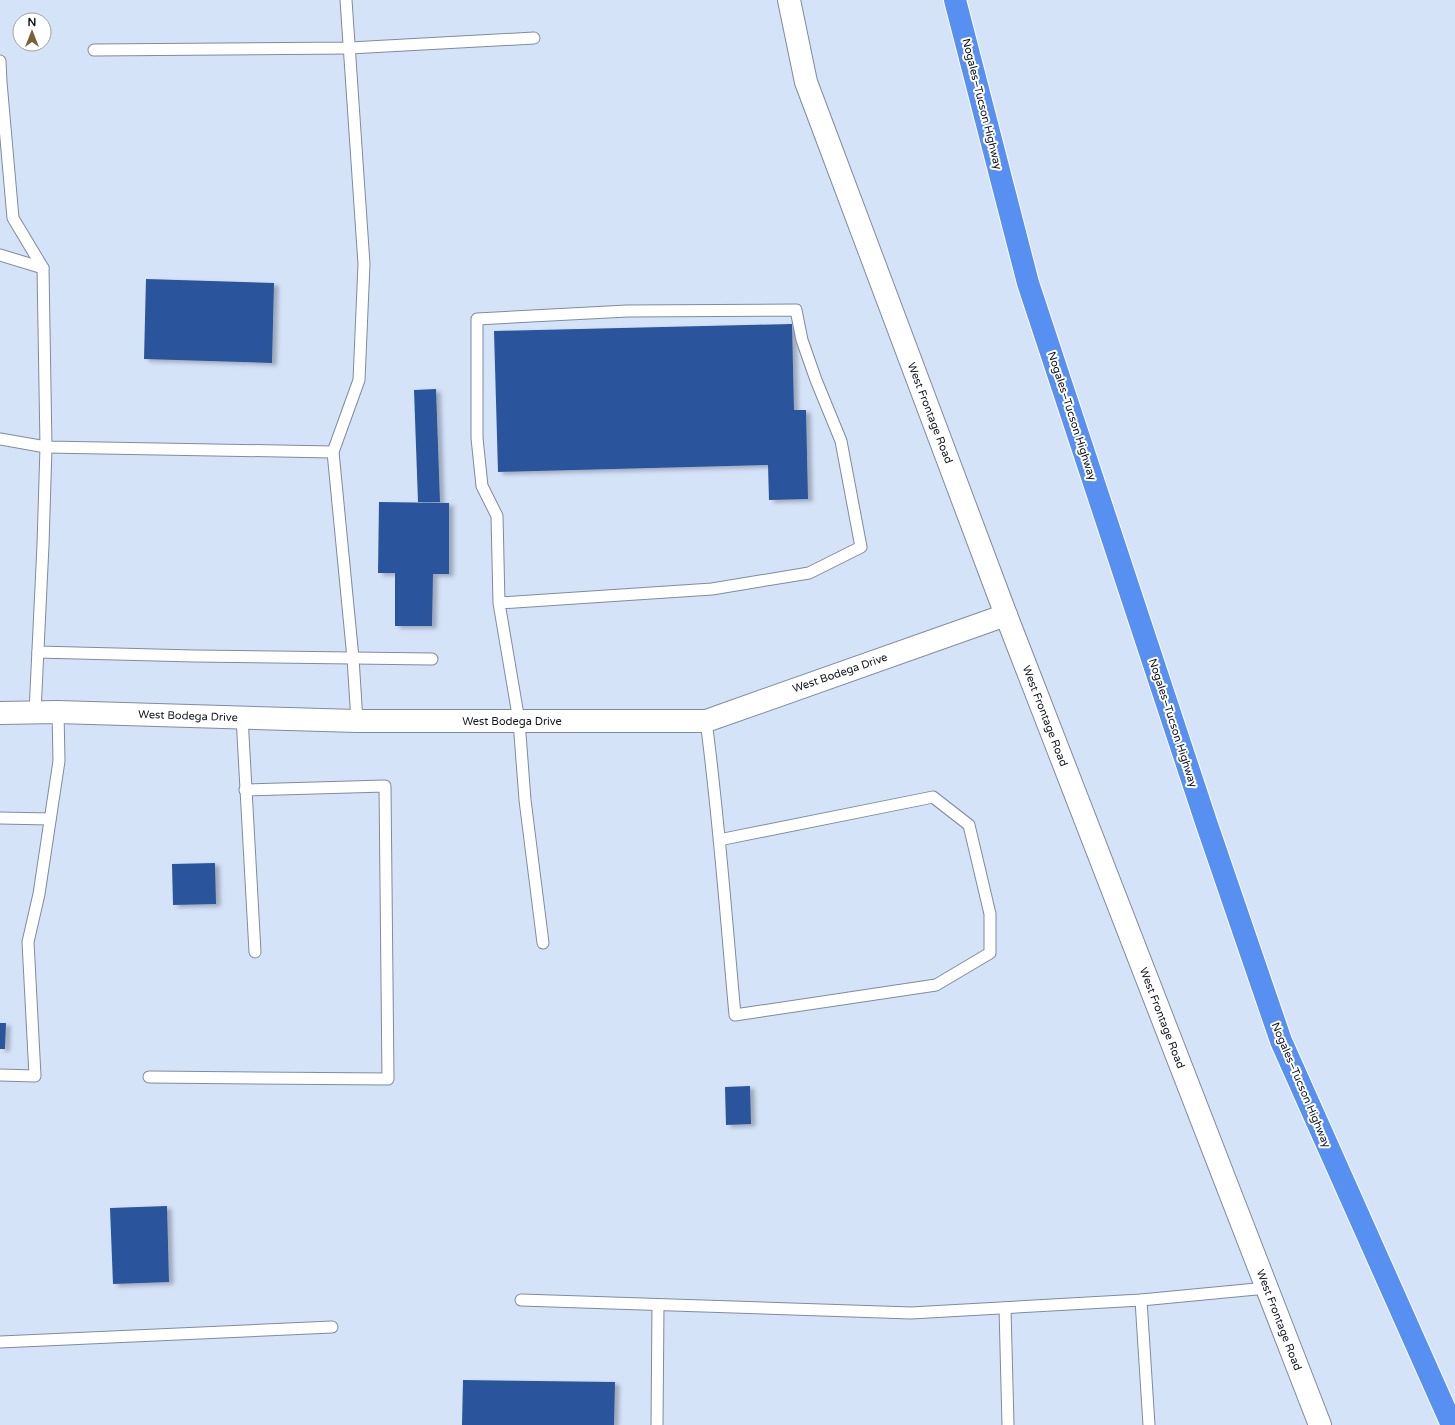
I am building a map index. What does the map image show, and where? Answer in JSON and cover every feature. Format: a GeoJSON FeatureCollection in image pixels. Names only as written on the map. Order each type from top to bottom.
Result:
{"type":"FeatureCollection","features":[{"type":"Feature","properties":{"kind":"highway","name":"Nogales–Tucson Highway"},"geometry":{"type":"LineString","coordinates":[[955,0],[1028,283],[1206,822],[1281,1041],[1452,1425]]}},
{"type":"Feature","properties":{"kind":"street","name":"West Frontage Road"},"geometry":{"type":"LineString","coordinates":[[789,0],[806,82],[1006,615],[1320,1425]]}},
{"type":"Feature","properties":{"kind":"street","name":"West Bodega Drive"},"geometry":{"type":"LineString","coordinates":[[0,713],[58,712],[357,721],[706,721],[1006,615]]}},
{"type":"Feature","properties":{"kind":"lane"},"geometry":{"type":"LineString","coordinates":[[346,0],[364,264],[359,380],[333,452],[353,658],[357,721]]}},
{"type":"Feature","properties":{"kind":"lane"},"geometry":{"type":"LineString","coordinates":[[94,50],[350,48],[534,38]]}},
{"type":"Feature","properties":{"kind":"lane"},"geometry":{"type":"LineString","coordinates":[[0,61],[13,218],[42,268],[46,447],[35,712]]}},
{"type":"Feature","properties":{"kind":"lane"},"geometry":{"type":"LineString","coordinates":[[0,255],[42,268]]}},
{"type":"Feature","properties":{"kind":"lane"},"geometry":{"type":"LineString","coordinates":[[499,603],[712,589],[809,573],[861,547],[841,440],[816,380],[802,340],[796,310],[627,311],[477,319],[477,438],[482,486],[497,516],[499,603],[519,721],[525,800],[543,943]]}},
{"type":"Feature","properties":{"kind":"lane"},"geometry":{"type":"LineString","coordinates":[[0,439],[46,447],[333,452]]}},
{"type":"Feature","properties":{"kind":"lane"},"geometry":{"type":"LineString","coordinates":[[38,652],[432,659]]}},
{"type":"Feature","properties":{"kind":"lane"},"geometry":{"type":"LineString","coordinates":[[0,1075],[35,1076],[28,942],[39,894],[59,761],[58,712]]}},
{"type":"Feature","properties":{"kind":"lane"},"geometry":{"type":"LineString","coordinates":[[242,718],[255,952]]}},
{"type":"Feature","properties":{"kind":"lane"},"geometry":{"type":"LineString","coordinates":[[706,721],[735,1015],[936,985],[990,953],[990,914],[969,825],[933,797],[718,840]]}},
{"type":"Feature","properties":{"kind":"lane"},"geometry":{"type":"LineString","coordinates":[[149,1077],[388,1079],[385,786],[245,790]]}},
{"type":"Feature","properties":{"kind":"lane"},"geometry":{"type":"LineString","coordinates":[[0,818],[50,819]]}},
{"type":"Feature","properties":{"kind":"lane"},"geometry":{"type":"LineString","coordinates":[[521,1300],[911,1313],[1141,1300],[1267,1288]]}},
{"type":"Feature","properties":{"kind":"lane"},"geometry":{"type":"LineString","coordinates":[[1141,1300],[1150,1425]]}},
{"type":"Feature","properties":{"kind":"lane"},"geometry":{"type":"LineString","coordinates":[[657,1425],[658,1305]]}},
{"type":"Feature","properties":{"kind":"lane"},"geometry":{"type":"LineString","coordinates":[[1005,1308],[1008,1425]]}},
{"type":"Feature","properties":{"kind":"lane"},"geometry":{"type":"LineString","coordinates":[[0,1342],[332,1327]]}},
{"type":"Feature","properties":{"kind":"building"},"geometry":{"type":"Polygon","coordinates":[[[146,279],[274,283],[272,363],[144,359],[146,279]]]}},
{"type":"Feature","properties":{"kind":"building"},"geometry":{"type":"Polygon","coordinates":[[[792,324],[794,410],[806,410],[808,499],[769,500],[768,465],[498,472],[494,331],[792,324]]]}},
{"type":"Feature","properties":{"kind":"building"},"geometry":{"type":"Polygon","coordinates":[[[436,389],[440,502],[418,502],[414,390],[436,389]]]}},
{"type":"Feature","properties":{"kind":"building"},"geometry":{"type":"Polygon","coordinates":[[[379,502],[449,503],[449,574],[433,574],[432,626],[395,626],[395,573],[378,573],[379,502]]]}},
{"type":"Feature","properties":{"kind":"building"},"geometry":{"type":"Polygon","coordinates":[[[215,863],[216,904],[173,905],[172,864],[215,863]]]}},
{"type":"Feature","properties":{"kind":"building"},"geometry":{"type":"Polygon","coordinates":[[[0,1023],[6,1023],[5,1049],[0,1049],[0,1023]]]}},
{"type":"Feature","properties":{"kind":"building"},"geometry":{"type":"Polygon","coordinates":[[[750,1086],[751,1124],[726,1125],[725,1087],[750,1086]]]}},
{"type":"Feature","properties":{"kind":"building"},"geometry":{"type":"Polygon","coordinates":[[[167,1206],[169,1282],[113,1284],[110,1208],[167,1206]]]}},
{"type":"Feature","properties":{"kind":"building"},"geometry":{"type":"Polygon","coordinates":[[[463,1380],[615,1382],[614,1425],[462,1425],[463,1380]]]}}]}
